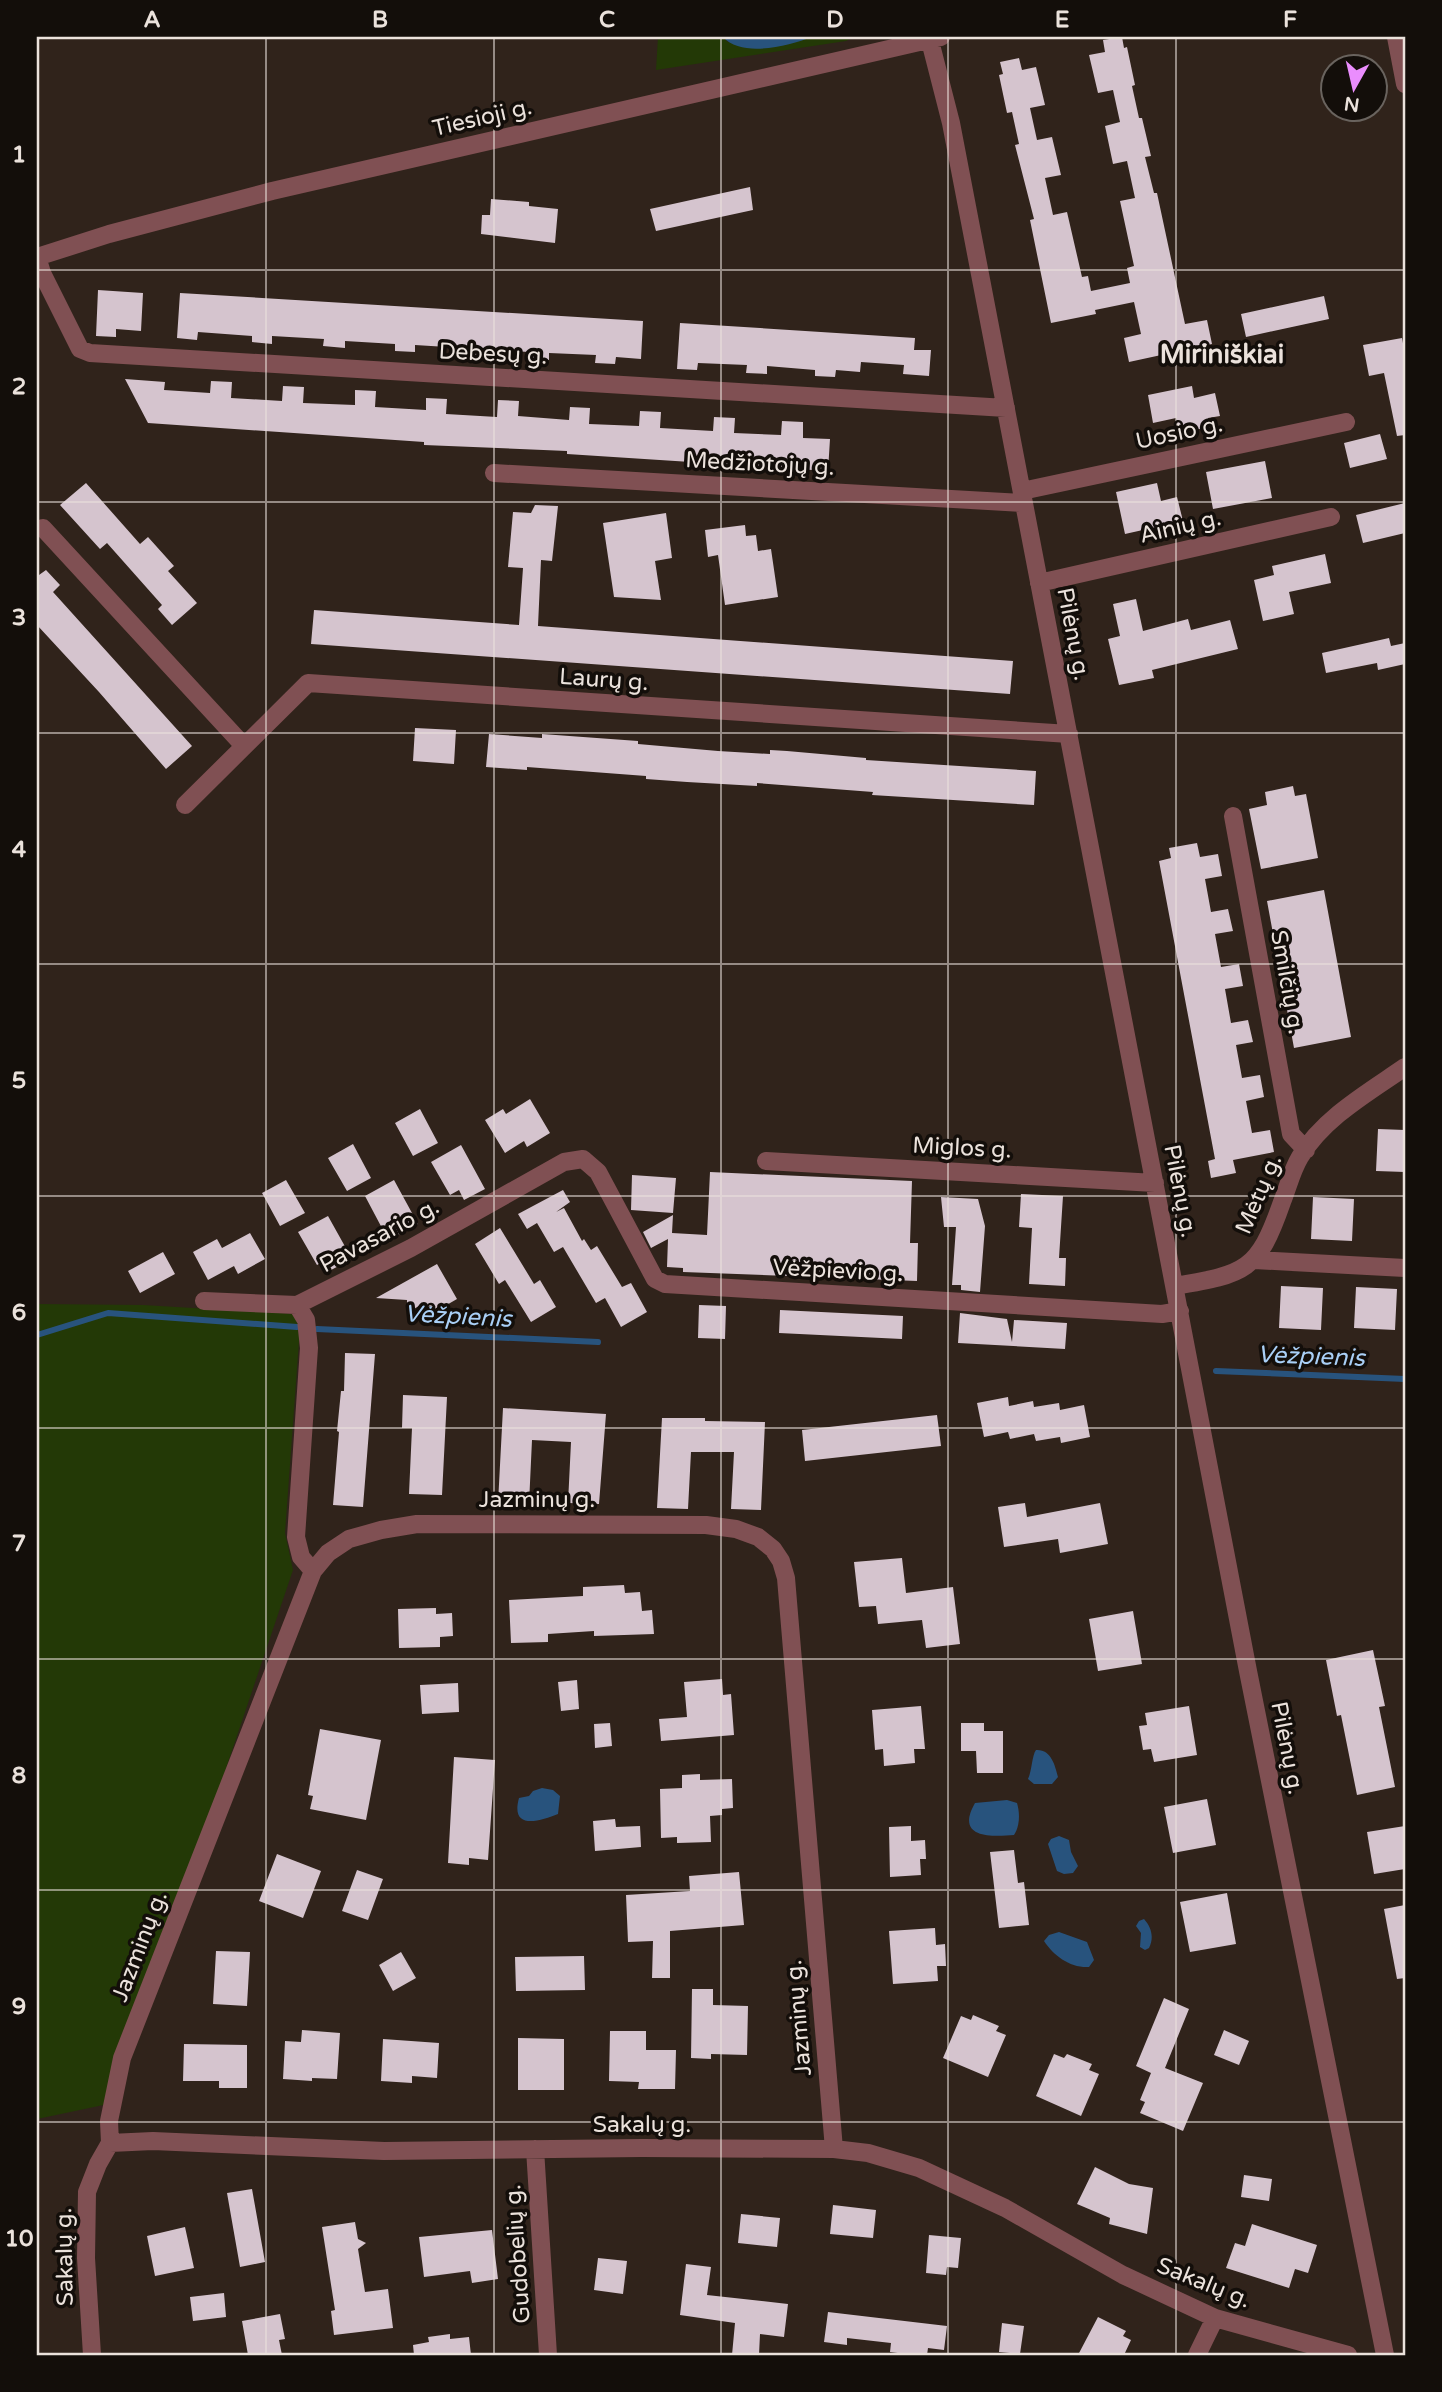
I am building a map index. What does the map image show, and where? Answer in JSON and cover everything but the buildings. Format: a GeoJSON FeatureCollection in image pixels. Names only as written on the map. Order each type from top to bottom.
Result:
{"type":"FeatureCollection","features":[{"type":"Feature","properties":{"kind":"street"},"geometry":{"type":"LineString","coordinates":[[1396,37],[1405,84]]}},
{"type":"Feature","properties":{"kind":"street","name":"Tiesioji g."},"geometry":{"type":"LineString","coordinates":[[37,257],[108,234],[272,191],[933,38]]}},
{"type":"Feature","properties":{"kind":"street","name":"Pilėnų g."},"geometry":{"type":"LineString","coordinates":[[933,38],[1248,1671],[1385,2355]]}},
{"type":"Feature","properties":{"kind":"street","name":"Debesų g."},"geometry":{"type":"LineString","coordinates":[[37,257],[42,273],[80,349],[90,354],[1006,408]]}},
{"type":"Feature","properties":{"kind":"street","name":"Uosio g."},"geometry":{"type":"LineString","coordinates":[[1023,497],[1346,422]]}},
{"type":"Feature","properties":{"kind":"street","name":"Medžiotojų g."},"geometry":{"type":"LineString","coordinates":[[494,473],[1023,497]]}},
{"type":"Feature","properties":{"kind":"street","name":"Ainių g."},"geometry":{"type":"LineString","coordinates":[[1039,583],[1331,517]]}},
{"type":"Feature","properties":{"kind":"street"},"geometry":{"type":"LineString","coordinates":[[43,528],[244,746]]}},
{"type":"Feature","properties":{"kind":"street","name":"Laurų g."},"geometry":{"type":"LineString","coordinates":[[185,805],[308,683],[1069,734]]}},
{"type":"Feature","properties":{"kind":"street","name":"Smilčių g."},"geometry":{"type":"LineString","coordinates":[[1233,816],[1291,1134],[1306,1150]]}},
{"type":"Feature","properties":{"kind":"street","name":"Mėtų g."},"geometry":{"type":"LineString","coordinates":[[1175,1286],[1217,1279],[1235,1273],[1254,1261],[1269,1239],[1300,1157],[1351,1105],[1405,1068]]}},
{"type":"Feature","properties":{"kind":"street","name":"Vėžpievio g."},"geometry":{"type":"LineString","coordinates":[[564,1162],[583,1158],[598,1172],[655,1279],[665,1284],[1162,1314],[1180,1311]]}},
{"type":"Feature","properties":{"kind":"street","name":"Miglos g."},"geometry":{"type":"LineString","coordinates":[[766,1161],[1154,1183]]}},
{"type":"Feature","properties":{"kind":"street","name":"Pavasario g."},"geometry":{"type":"LineString","coordinates":[[204,1301],[297,1305],[411,1248],[564,1162]]}},
{"type":"Feature","properties":{"kind":"street"},"geometry":{"type":"LineString","coordinates":[[1254,1261],[1405,1268]]}},
{"type":"Feature","properties":{"kind":"street"},"geometry":{"type":"LineString","coordinates":[[297,1305],[306,1320],[309,1348],[296,1536],[301,1557],[313,1570]]}},
{"type":"Feature","properties":{"kind":"street","name":"Jazminų g."},"geometry":{"type":"LineString","coordinates":[[110,2143],[109,2121],[122,2057],[313,1570],[328,1553],[349,1539],[417,1524],[706,1525],[736,1529],[758,1537],[781,1560],[786,1578],[834,2149]]}},
{"type":"Feature","properties":{"kind":"street","name":"Sakalų g."},"geometry":{"type":"LineString","coordinates":[[92,2355],[86,2258],[87,2192],[110,2143],[153,2141],[384,2151],[834,2149],[868,2153],[919,2168],[1005,2208],[1123,2275],[1215,2318],[1348,2355]]}},
{"type":"Feature","properties":{"kind":"street","name":"Gudobelių g."},"geometry":{"type":"LineString","coordinates":[[535,2149],[548,2355]]}},
{"type":"Feature","properties":{"kind":"street"},"geometry":{"type":"LineString","coordinates":[[1197,2355],[1215,2318]]}},
{"type":"Feature","properties":{"kind":"green space"},"geometry":{"type":"Polygon","coordinates":[[[658,37],[723,37],[728,42],[763,48],[812,37],[854,37],[846,41],[656,70],[658,37]]]}},
{"type":"Feature","properties":{"kind":"green space"},"geometry":{"type":"Polygon","coordinates":[[[37,1304],[143,1305],[295,1314],[299,1341],[285,1533],[293,1570],[113,2103],[37,2119],[37,1304]]]}},
{"type":"Feature","properties":{"kind":"water"},"geometry":{"type":"Polygon","coordinates":[[[723,37],[812,37],[791,44],[753,49],[731,43],[723,37]]]}},
{"type":"Feature","properties":{"kind":"water"},"geometry":{"type":"Polygon","coordinates":[[[1036,1750],[1045,1752],[1054,1763],[1058,1777],[1052,1784],[1034,1784],[1028,1779],[1036,1750]]]}},
{"type":"Feature","properties":{"kind":"water"},"geometry":{"type":"Polygon","coordinates":[[[542,1788],[553,1790],[560,1796],[558,1814],[535,1821],[523,1819],[517,1808],[519,1798],[529,1796],[533,1791],[542,1788]]]}},
{"type":"Feature","properties":{"kind":"water"},"geometry":{"type":"Polygon","coordinates":[[[1007,1800],[1017,1803],[1018,1807],[1018,1824],[1014,1835],[986,1835],[972,1829],[969,1823],[975,1803],[1007,1800]]]}},
{"type":"Feature","properties":{"kind":"water"},"geometry":{"type":"Polygon","coordinates":[[[1059,1836],[1069,1840],[1078,1866],[1073,1873],[1064,1874],[1057,1871],[1048,1844],[1051,1839],[1059,1836]]]}},
{"type":"Feature","properties":{"kind":"water"},"geometry":{"type":"Polygon","coordinates":[[[1144,1919],[1152,1937],[1149,1948],[1145,1950],[1140,1947],[1141,1933],[1136,1926],[1144,1919]]]}},
{"type":"Feature","properties":{"kind":"water"},"geometry":{"type":"Polygon","coordinates":[[[1059,1932],[1087,1942],[1094,1960],[1089,1967],[1069,1963],[1044,1941],[1049,1935],[1059,1932]]]}},
{"type":"Feature","properties":{"kind":"waterway","name":"Vėžpienis"},"geometry":{"type":"LineString","coordinates":[[37,1335],[108,1313],[297,1327]]}},
{"type":"Feature","properties":{"kind":"waterway","name":"Vėžpienis"},"geometry":{"type":"LineString","coordinates":[[317,1329],[598,1342]]}},
{"type":"Feature","properties":{"kind":"waterway","name":"Vėžpienis"},"geometry":{"type":"LineString","coordinates":[[1216,1371],[1405,1379]]}},
{"type":"Feature","properties":{"kind":"district","name":"Miriniškiai"},"geometry":{"type":"Point","coordinates":[1222,354]}}]}
